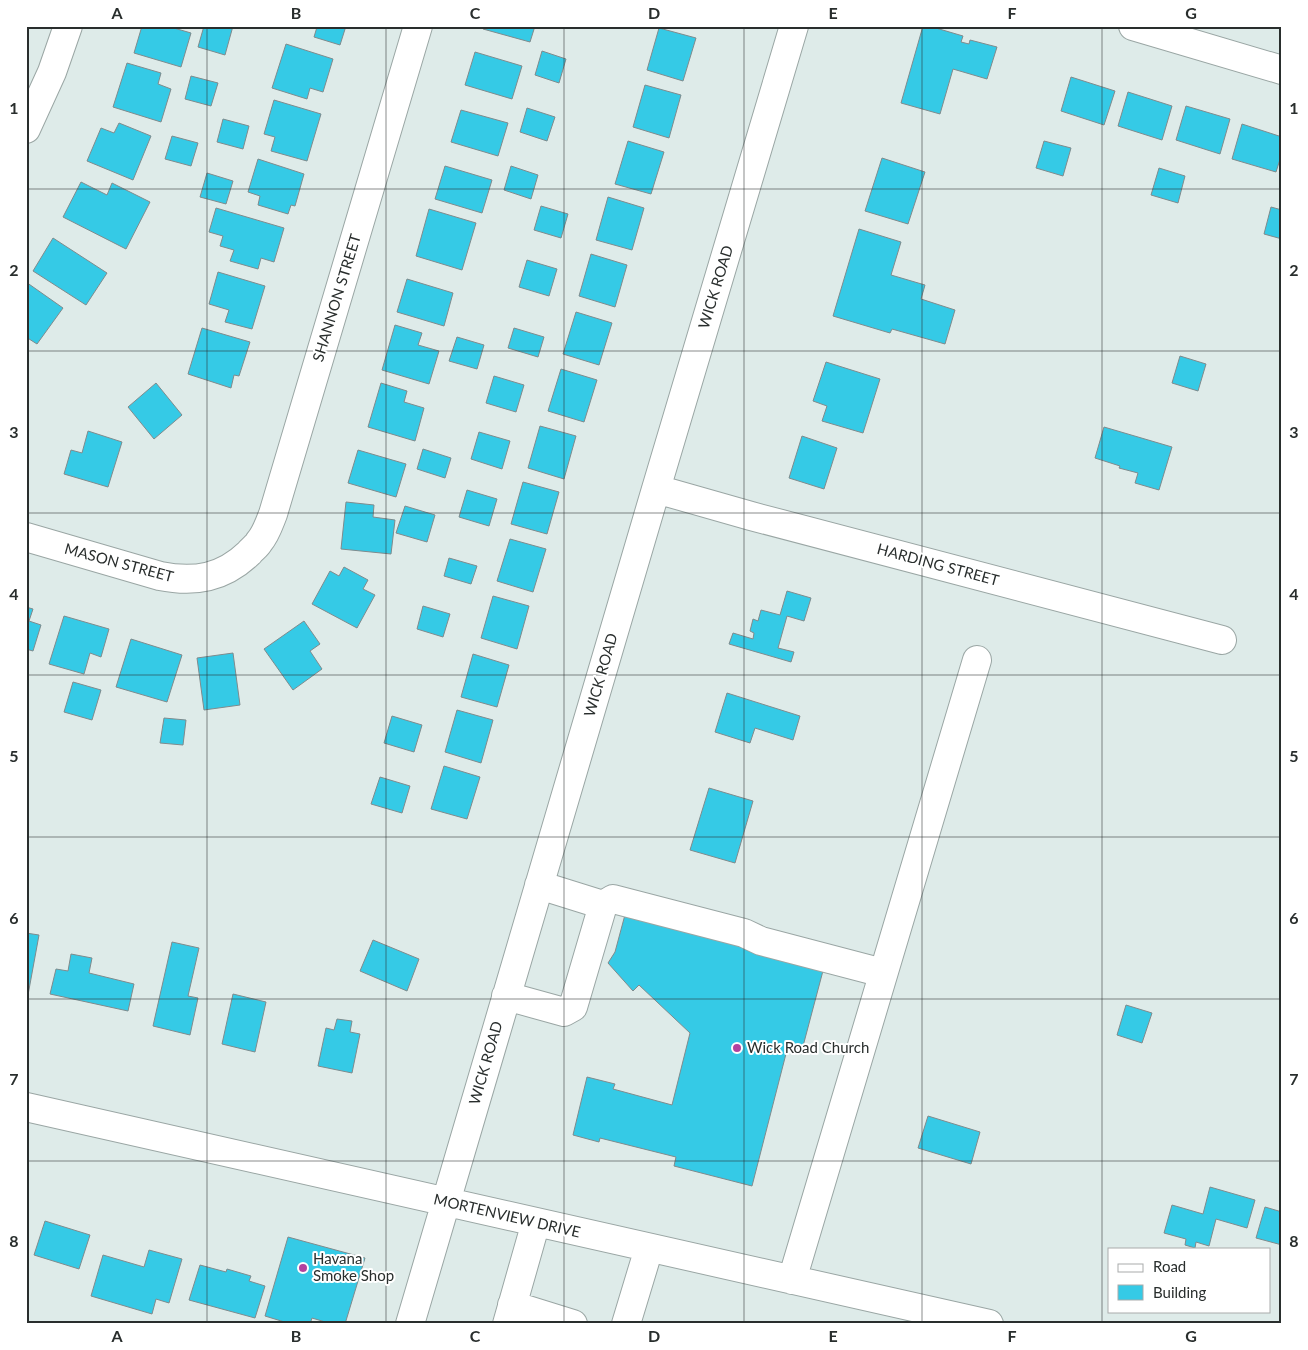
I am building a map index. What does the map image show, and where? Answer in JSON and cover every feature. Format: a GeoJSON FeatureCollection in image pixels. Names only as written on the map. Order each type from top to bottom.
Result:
{"type":"FeatureCollection","features":[{"type":"Feature","properties":{"kind":"street"},"geometry":{"type":"LineString","coordinates":[[26,129],[52,72],[68,26]]}},
{"type":"Feature","properties":{"kind":"street","name":"SHANNON STREET"},"geometry":{"type":"LineString","coordinates":[[240,561],[259,543],[273,514],[418,26]]}},
{"type":"Feature","properties":{"kind":"street","name":"WICK ROAD"},"geometry":{"type":"LineString","coordinates":[[410,1324],[794,26]]}},
{"type":"Feature","properties":{"kind":"street"},"geometry":{"type":"LineString","coordinates":[[1133,26],[1282,70]]}},
{"type":"Feature","properties":{"kind":"street","name":"HARDING STREET"},"geometry":{"type":"LineString","coordinates":[[656,489],[770,521],[1222,640]]}},
{"type":"Feature","properties":{"kind":"street","name":"MASON STREET"},"geometry":{"type":"LineString","coordinates":[[26,537],[176,579],[202,578],[222,572],[240,561]]}},
{"type":"Feature","properties":{"kind":"street"},"geometry":{"type":"LineString","coordinates":[[792,1280],[977,660]]}},
{"type":"Feature","properties":{"kind":"street"},"geometry":{"type":"LineString","coordinates":[[539,885],[603,905]]}},
{"type":"Feature","properties":{"kind":"street"},"geometry":{"type":"LineString","coordinates":[[506,996],[564,1012],[573,1007],[603,905],[613,899],[744,933],[761,941],[883,973]]}},
{"type":"Feature","properties":{"kind":"street","name":"MORTENVIEW DRIVE"},"geometry":{"type":"LineString","coordinates":[[26,1107],[989,1324]]}},
{"type":"Feature","properties":{"kind":"street"},"geometry":{"type":"LineString","coordinates":[[536,1222],[510,1314],[573,1324]]}},
{"type":"Feature","properties":{"kind":"street"},"geometry":{"type":"LineString","coordinates":[[626,1324],[649,1248]]}},
{"type":"Feature","properties":{"kind":"building"},"geometry":{"type":"Polygon","coordinates":[[[142,26],[167,26],[191,33],[181,67],[134,53],[142,26]]]}},
{"type":"Feature","properties":{"kind":"building"},"geometry":{"type":"Polygon","coordinates":[[[204,26],[233,26],[225,55],[198,47],[204,26]]]}},
{"type":"Feature","properties":{"kind":"building"},"geometry":{"type":"Polygon","coordinates":[[[313,26],[346,26],[340,45],[314,37],[317,27],[313,26]]]}},
{"type":"Feature","properties":{"kind":"building"},"geometry":{"type":"Polygon","coordinates":[[[484,26],[535,26],[530,42],[483,29],[484,26]]]}},
{"type":"Feature","properties":{"kind":"building"},"geometry":{"type":"Polygon","coordinates":[[[923,26],[963,36],[961,42],[969,44],[970,40],[997,47],[987,79],[953,69],[940,114],[901,103],[923,26]]]}},
{"type":"Feature","properties":{"kind":"building"},"geometry":{"type":"Polygon","coordinates":[[[659,28],[696,38],[683,81],[647,70],[659,28]]]}},
{"type":"Feature","properties":{"kind":"building"},"geometry":{"type":"Polygon","coordinates":[[[286,44],[333,59],[323,92],[310,88],[307,99],[272,88],[286,44]]]}},
{"type":"Feature","properties":{"kind":"building"},"geometry":{"type":"Polygon","coordinates":[[[542,51],[566,59],[559,83],[535,75],[542,51]]]}},
{"type":"Feature","properties":{"kind":"building"},"geometry":{"type":"Polygon","coordinates":[[[475,52],[522,66],[512,99],[465,85],[475,52]]]}},
{"type":"Feature","properties":{"kind":"building"},"geometry":{"type":"Polygon","coordinates":[[[127,63],[161,73],[158,84],[171,89],[161,122],[113,107],[127,63]]]}},
{"type":"Feature","properties":{"kind":"building"},"geometry":{"type":"Polygon","coordinates":[[[191,76],[218,83],[211,106],[185,99],[191,76]]]}},
{"type":"Feature","properties":{"kind":"building"},"geometry":{"type":"Polygon","coordinates":[[[1071,77],[1115,91],[1104,125],[1061,111],[1071,77]]]}},
{"type":"Feature","properties":{"kind":"building"},"geometry":{"type":"Polygon","coordinates":[[[645,85],[681,95],[669,138],[633,127],[645,85]]]}},
{"type":"Feature","properties":{"kind":"building"},"geometry":{"type":"Polygon","coordinates":[[[1128,92],[1172,106],[1162,140],[1118,126],[1128,92]]]}},
{"type":"Feature","properties":{"kind":"building"},"geometry":{"type":"Polygon","coordinates":[[[274,100],[321,114],[307,161],[271,151],[275,137],[264,134],[274,100]]]}},
{"type":"Feature","properties":{"kind":"building"},"geometry":{"type":"Polygon","coordinates":[[[1186,106],[1230,119],[1220,154],[1176,140],[1186,106]]]}},
{"type":"Feature","properties":{"kind":"building"},"geometry":{"type":"Polygon","coordinates":[[[527,108],[555,117],[547,141],[520,132],[527,108]]]}},
{"type":"Feature","properties":{"kind":"building"},"geometry":{"type":"Polygon","coordinates":[[[461,110],[508,123],[498,156],[451,142],[461,110]]]}},
{"type":"Feature","properties":{"kind":"building"},"geometry":{"type":"Polygon","coordinates":[[[223,119],[249,126],[243,149],[217,142],[223,119]]]}},
{"type":"Feature","properties":{"kind":"building"},"geometry":{"type":"Polygon","coordinates":[[[119,123],[151,136],[133,180],[87,161],[101,128],[114,133],[119,123]]]}},
{"type":"Feature","properties":{"kind":"building"},"geometry":{"type":"Polygon","coordinates":[[[1242,124],[1282,137],[1282,153],[1276,172],[1232,159],[1242,124]]]}},
{"type":"Feature","properties":{"kind":"building"},"geometry":{"type":"Polygon","coordinates":[[[172,136],[198,143],[191,166],[165,159],[172,136]]]}},
{"type":"Feature","properties":{"kind":"building"},"geometry":{"type":"Polygon","coordinates":[[[628,141],[664,152],[651,194],[615,184],[628,141]]]}},
{"type":"Feature","properties":{"kind":"building"},"geometry":{"type":"Polygon","coordinates":[[[1044,141],[1071,148],[1063,176],[1036,168],[1044,141]]]}},
{"type":"Feature","properties":{"kind":"building"},"geometry":{"type":"Polygon","coordinates":[[[882,158],[925,172],[908,224],[865,211],[882,158]]]}},
{"type":"Feature","properties":{"kind":"building"},"geometry":{"type":"Polygon","coordinates":[[[258,159],[304,174],[295,206],[291,205],[288,214],[258,205],[260,196],[248,192],[258,159]]]}},
{"type":"Feature","properties":{"kind":"building"},"geometry":{"type":"Polygon","coordinates":[[[445,166],[492,180],[482,213],[435,199],[445,166]]]}},
{"type":"Feature","properties":{"kind":"building"},"geometry":{"type":"Polygon","coordinates":[[[511,166],[538,175],[531,199],[504,190],[511,166]]]}},
{"type":"Feature","properties":{"kind":"building"},"geometry":{"type":"Polygon","coordinates":[[[1159,168],[1185,176],[1178,203],[1151,195],[1159,168]]]}},
{"type":"Feature","properties":{"kind":"building"},"geometry":{"type":"Polygon","coordinates":[[[207,173],[233,181],[226,204],[200,197],[207,173]]]}},
{"type":"Feature","properties":{"kind":"building"},"geometry":{"type":"Polygon","coordinates":[[[81,182],[107,195],[112,183],[150,202],[126,249],[63,217],[81,182]]]}},
{"type":"Feature","properties":{"kind":"building"},"geometry":{"type":"Polygon","coordinates":[[[608,197],[644,208],[632,250],[596,240],[608,197]]]}},
{"type":"Feature","properties":{"kind":"building"},"geometry":{"type":"Polygon","coordinates":[[[541,206],[568,214],[561,238],[534,230],[541,206]]]}},
{"type":"Feature","properties":{"kind":"building"},"geometry":{"type":"Polygon","coordinates":[[[1271,207],[1282,210],[1282,239],[1264,234],[1271,207]]]}},
{"type":"Feature","properties":{"kind":"building"},"geometry":{"type":"Polygon","coordinates":[[[216,208],[284,228],[274,262],[261,258],[258,269],[230,261],[234,250],[220,246],[223,236],[209,232],[216,208]]]}},
{"type":"Feature","properties":{"kind":"building"},"geometry":{"type":"Polygon","coordinates":[[[429,209],[476,223],[462,270],[416,256],[429,209]]]}},
{"type":"Feature","properties":{"kind":"building"},"geometry":{"type":"Polygon","coordinates":[[[859,229],[901,242],[891,275],[925,285],[921,299],[955,310],[945,344],[892,329],[890,333],[833,316],[859,229]]]}},
{"type":"Feature","properties":{"kind":"building"},"geometry":{"type":"Polygon","coordinates":[[[53,238],[107,273],[86,305],[33,271],[53,238]]]}},
{"type":"Feature","properties":{"kind":"building"},"geometry":{"type":"Polygon","coordinates":[[[591,254],[627,265],[615,307],[579,296],[591,254]]]}},
{"type":"Feature","properties":{"kind":"building"},"geometry":{"type":"Polygon","coordinates":[[[527,260],[557,269],[549,296],[519,287],[527,260]]]}},
{"type":"Feature","properties":{"kind":"building"},"geometry":{"type":"Polygon","coordinates":[[[218,272],[265,286],[252,329],[225,322],[229,310],[209,304],[218,272]]]}},
{"type":"Feature","properties":{"kind":"building"},"geometry":{"type":"Polygon","coordinates":[[[407,279],[453,293],[444,326],[397,312],[407,279]]]}},
{"type":"Feature","properties":{"kind":"building"},"geometry":{"type":"Polygon","coordinates":[[[26,282],[63,308],[37,344],[26,337],[26,282]]]}},
{"type":"Feature","properties":{"kind":"building"},"geometry":{"type":"Polygon","coordinates":[[[576,312],[612,323],[599,365],[563,354],[576,312]]]}},
{"type":"Feature","properties":{"kind":"building"},"geometry":{"type":"Polygon","coordinates":[[[395,325],[422,333],[418,345],[439,351],[429,384],[382,370],[395,325]]]}},
{"type":"Feature","properties":{"kind":"building"},"geometry":{"type":"Polygon","coordinates":[[[202,328],[250,342],[239,376],[234,375],[231,388],[188,374],[202,328]]]}},
{"type":"Feature","properties":{"kind":"building"},"geometry":{"type":"Polygon","coordinates":[[[514,328],[544,337],[538,357],[508,348],[514,328]]]}},
{"type":"Feature","properties":{"kind":"building"},"geometry":{"type":"Polygon","coordinates":[[[457,337],[484,345],[477,369],[449,361],[457,337]]]}},
{"type":"Feature","properties":{"kind":"building"},"geometry":{"type":"Polygon","coordinates":[[[1180,356],[1206,364],[1198,391],[1172,383],[1180,356]]]}},
{"type":"Feature","properties":{"kind":"building"},"geometry":{"type":"Polygon","coordinates":[[[826,362],[880,379],[863,433],[822,421],[827,406],[813,401],[826,362]]]}},
{"type":"Feature","properties":{"kind":"building"},"geometry":{"type":"Polygon","coordinates":[[[561,369],[597,380],[584,422],[548,411],[561,369]]]}},
{"type":"Feature","properties":{"kind":"building"},"geometry":{"type":"Polygon","coordinates":[[[494,376],[524,385],[516,412],[486,403],[494,376]]]}},
{"type":"Feature","properties":{"kind":"building"},"geometry":{"type":"Polygon","coordinates":[[[156,383],[182,415],[154,439],[128,407],[156,383]]]}},
{"type":"Feature","properties":{"kind":"building"},"geometry":{"type":"Polygon","coordinates":[[[381,383],[407,391],[404,402],[424,408],[415,441],[368,427],[381,383]]]}},
{"type":"Feature","properties":{"kind":"building"},"geometry":{"type":"Polygon","coordinates":[[[540,426],[576,436],[564,479],[528,468],[540,426]]]}},
{"type":"Feature","properties":{"kind":"building"},"geometry":{"type":"Polygon","coordinates":[[[1104,427],[1172,447],[1159,490],[1135,483],[1138,473],[1119,468],[1120,466],[1095,458],[1104,427]]]}},
{"type":"Feature","properties":{"kind":"building"},"geometry":{"type":"Polygon","coordinates":[[[88,431],[122,442],[108,487],[64,474],[71,450],[82,453],[88,431]]]}},
{"type":"Feature","properties":{"kind":"building"},"geometry":{"type":"Polygon","coordinates":[[[479,432],[510,441],[502,469],[471,459],[479,432]]]}},
{"type":"Feature","properties":{"kind":"building"},"geometry":{"type":"Polygon","coordinates":[[[802,436],[837,448],[824,489],[789,478],[802,436]]]}},
{"type":"Feature","properties":{"kind":"building"},"geometry":{"type":"Polygon","coordinates":[[[423,449],[451,458],[445,478],[417,469],[423,449]]]}},
{"type":"Feature","properties":{"kind":"building"},"geometry":{"type":"Polygon","coordinates":[[[358,450],[406,464],[396,497],[348,483],[358,450]]]}},
{"type":"Feature","properties":{"kind":"building"},"geometry":{"type":"Polygon","coordinates":[[[523,482],[559,492],[547,534],[511,524],[523,482]]]}},
{"type":"Feature","properties":{"kind":"building"},"geometry":{"type":"Polygon","coordinates":[[[467,490],[497,499],[489,526],[459,517],[467,490]]]}},
{"type":"Feature","properties":{"kind":"building"},"geometry":{"type":"Polygon","coordinates":[[[346,502],[374,505],[373,517],[395,520],[391,554],[341,549],[346,502]]]}},
{"type":"Feature","properties":{"kind":"building"},"geometry":{"type":"Polygon","coordinates":[[[405,506],[435,515],[427,542],[396,533],[405,506]]]}},
{"type":"Feature","properties":{"kind":"building"},"geometry":{"type":"Polygon","coordinates":[[[510,539],[546,549],[533,592],[497,581],[510,539]]]}},
{"type":"Feature","properties":{"kind":"building"},"geometry":{"type":"Polygon","coordinates":[[[449,558],[477,566],[471,584],[444,576],[449,558]]]}},
{"type":"Feature","properties":{"kind":"building"},"geometry":{"type":"Polygon","coordinates":[[[344,567],[368,580],[363,589],[375,595],[357,628],[312,604],[330,571],[339,576],[344,567]]]}},
{"type":"Feature","properties":{"kind":"building"},"geometry":{"type":"Polygon","coordinates":[[[787,591],[811,598],[804,621],[787,616],[778,648],[794,652],[791,662],[729,644],[733,633],[753,639],[754,633],[750,631],[753,619],[758,621],[761,610],[780,615],[787,591]]]}},
{"type":"Feature","properties":{"kind":"building"},"geometry":{"type":"Polygon","coordinates":[[[493,596],[529,606],[517,649],[481,638],[493,596]]]}},
{"type":"Feature","properties":{"kind":"building"},"geometry":{"type":"Polygon","coordinates":[[[423,606],[450,614],[443,637],[417,629],[423,606]]]}},
{"type":"Feature","properties":{"kind":"building"},"geometry":{"type":"Polygon","coordinates":[[[26,607],[33,609],[29,621],[41,625],[33,651],[26,649],[26,607]]]}},
{"type":"Feature","properties":{"kind":"building"},"geometry":{"type":"Polygon","coordinates":[[[64,616],[109,629],[101,657],[90,653],[84,674],[49,664],[64,616]]]}},
{"type":"Feature","properties":{"kind":"building"},"geometry":{"type":"Polygon","coordinates":[[[304,621],[320,644],[310,651],[322,669],[293,690],[264,649],[304,621]]]}},
{"type":"Feature","properties":{"kind":"building"},"geometry":{"type":"Polygon","coordinates":[[[131,639],[182,655],[167,702],[116,687],[131,639]]]}},
{"type":"Feature","properties":{"kind":"building"},"geometry":{"type":"Polygon","coordinates":[[[233,653],[240,705],[204,710],[197,658],[233,653]]]}},
{"type":"Feature","properties":{"kind":"building"},"geometry":{"type":"Polygon","coordinates":[[[473,654],[509,665],[497,707],[461,697],[473,654]]]}},
{"type":"Feature","properties":{"kind":"building"},"geometry":{"type":"Polygon","coordinates":[[[73,682],[101,690],[92,720],[64,712],[73,682]]]}},
{"type":"Feature","properties":{"kind":"building"},"geometry":{"type":"Polygon","coordinates":[[[727,693],[800,716],[793,740],[755,728],[750,743],[715,732],[727,693]]]}},
{"type":"Feature","properties":{"kind":"building"},"geometry":{"type":"Polygon","coordinates":[[[457,710],[493,720],[481,763],[445,752],[457,710]]]}},
{"type":"Feature","properties":{"kind":"building"},"geometry":{"type":"Polygon","coordinates":[[[392,716],[422,725],[414,752],[384,743],[392,716]]]}},
{"type":"Feature","properties":{"kind":"building"},"geometry":{"type":"Polygon","coordinates":[[[164,718],[186,720],[183,745],[160,743],[164,718]]]}},
{"type":"Feature","properties":{"kind":"building"},"geometry":{"type":"Polygon","coordinates":[[[444,766],[480,777],[467,819],[431,809],[444,766]]]}},
{"type":"Feature","properties":{"kind":"building"},"geometry":{"type":"Polygon","coordinates":[[[380,777],[410,786],[402,813],[371,804],[380,777]]]}},
{"type":"Feature","properties":{"kind":"building"},"geometry":{"type":"Polygon","coordinates":[[[709,788],[753,801],[735,863],[690,850],[709,788]]]}},
{"type":"Feature","properties":{"kind":"building","name":"Wick Road Church"},"geometry":{"type":"Polygon","coordinates":[[[626,911],[824,967],[802,1050],[788,1046],[752,1186],[674,1166],[676,1157],[600,1138],[599,1142],[573,1135],[587,1077],[615,1084],[613,1089],[672,1105],[690,1033],[639,985],[633,991],[608,963],[615,952],[626,911]]]}},
{"type":"Feature","properties":{"kind":"building"},"geometry":{"type":"Polygon","coordinates":[[[26,933],[39,935],[28,995],[26,995],[26,933]]]}},
{"type":"Feature","properties":{"kind":"building"},"geometry":{"type":"Polygon","coordinates":[[[373,940],[419,959],[407,991],[360,971],[373,940]]]}},
{"type":"Feature","properties":{"kind":"building"},"geometry":{"type":"Polygon","coordinates":[[[172,942],[199,948],[188,996],[198,998],[190,1035],[153,1026],[172,942]]]}},
{"type":"Feature","properties":{"kind":"building"},"geometry":{"type":"Polygon","coordinates":[[[71,954],[92,958],[89,973],[134,984],[128,1011],[50,994],[56,969],[68,971],[71,954]]]}},
{"type":"Feature","properties":{"kind":"building"},"geometry":{"type":"Polygon","coordinates":[[[233,994],[266,1002],[255,1052],[222,1044],[233,994]]]}},
{"type":"Feature","properties":{"kind":"building"},"geometry":{"type":"Polygon","coordinates":[[[1126,1005],[1152,1013],[1142,1043],[1117,1035],[1126,1005]]]}},
{"type":"Feature","properties":{"kind":"building"},"geometry":{"type":"Polygon","coordinates":[[[337,1019],[352,1021],[350,1032],[360,1034],[352,1073],[318,1066],[326,1028],[334,1030],[337,1019]]]}},
{"type":"Feature","properties":{"kind":"building"},"geometry":{"type":"Polygon","coordinates":[[[928,1116],[980,1132],[971,1164],[918,1148],[928,1116]]]}},
{"type":"Feature","properties":{"kind":"building"},"geometry":{"type":"Polygon","coordinates":[[[1210,1187],[1255,1200],[1247,1228],[1216,1219],[1209,1246],[1196,1242],[1195,1248],[1185,1245],[1186,1239],[1164,1233],[1172,1205],[1203,1214],[1210,1187]]]}},
{"type":"Feature","properties":{"kind":"building"},"geometry":{"type":"Polygon","coordinates":[[[1265,1207],[1282,1212],[1282,1245],[1256,1238],[1265,1207]]]}},
{"type":"Feature","properties":{"kind":"building"},"geometry":{"type":"Polygon","coordinates":[[[45,1221],[90,1235],[79,1269],[34,1255],[45,1221]]]}},
{"type":"Feature","properties":{"kind":"building"},"geometry":{"type":"Polygon","coordinates":[[[288,1237],[365,1258],[345,1324],[332,1324],[312,1318],[310,1324],[291,1324],[265,1316],[288,1237]]]}},
{"type":"Feature","properties":{"kind":"building"},"geometry":{"type":"Polygon","coordinates":[[[149,1250],[182,1259],[169,1303],[156,1299],[152,1314],[91,1296],[103,1255],[144,1267],[149,1250]]]}},
{"type":"Feature","properties":{"kind":"building"},"geometry":{"type":"Polygon","coordinates":[[[200,1265],[226,1272],[227,1269],[251,1276],[249,1281],[265,1286],[255,1318],[189,1300],[200,1265]]]}},
{"type":"Feature","properties":{"kind":"place","name":"Wick Road Church"},"geometry":{"type":"Point","coordinates":[737,1048]}},
{"type":"Feature","properties":{"kind":"place","name":"Havana Smoke Shop"},"geometry":{"type":"Point","coordinates":[303,1268]}}]}
